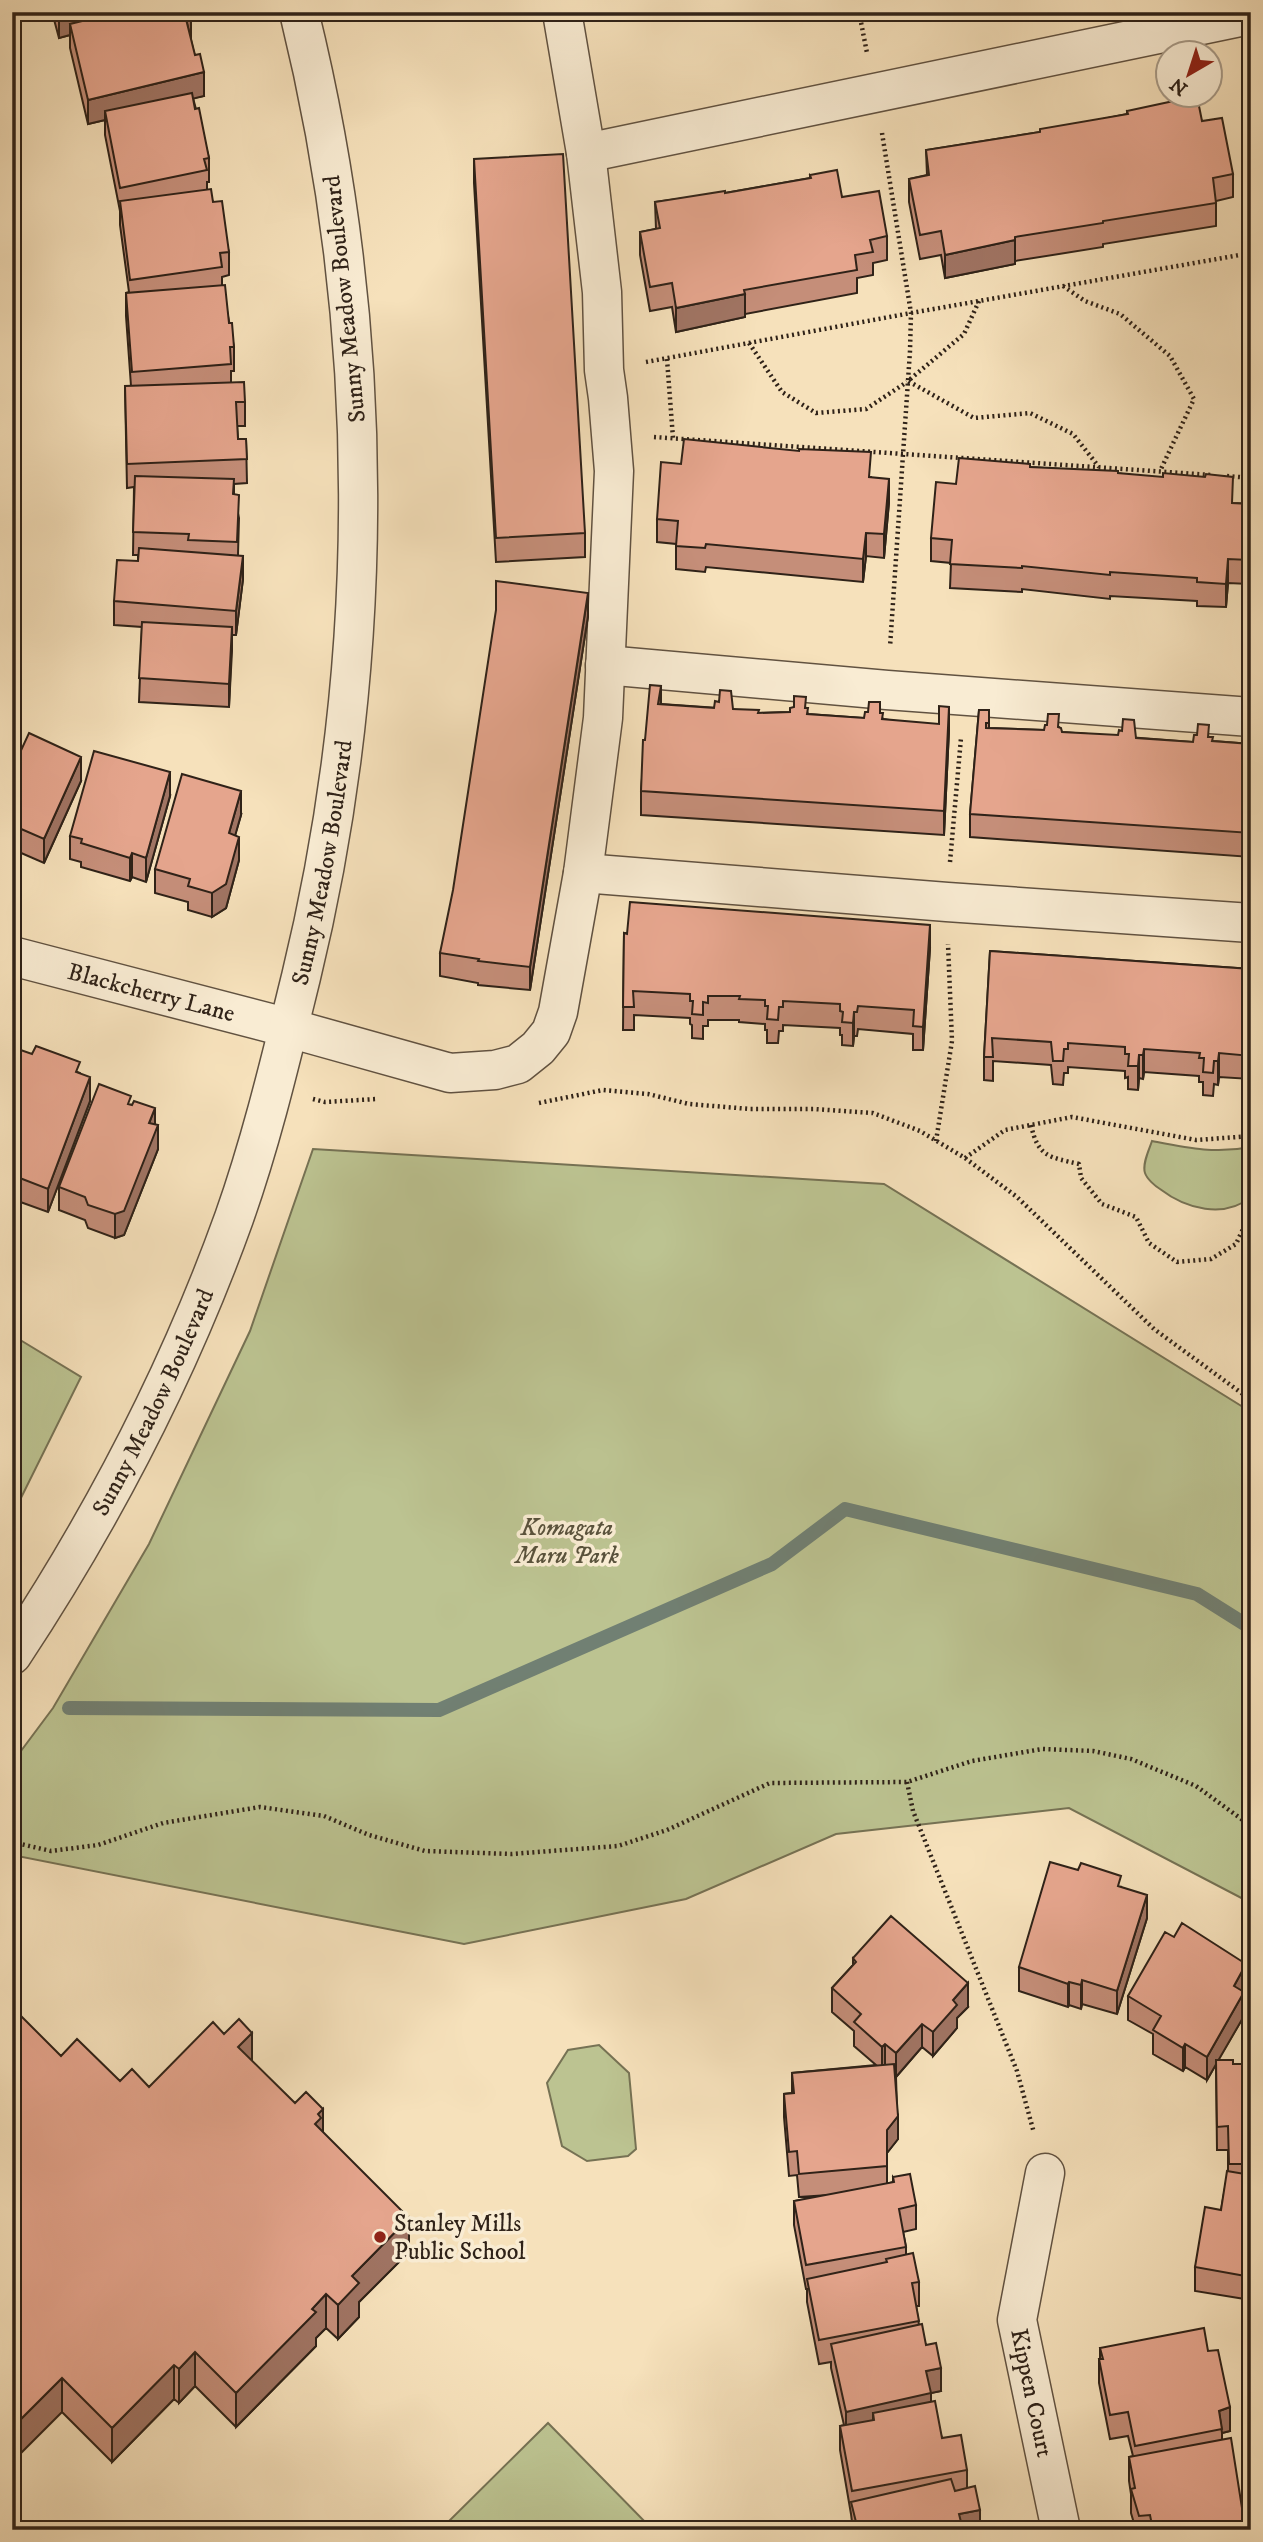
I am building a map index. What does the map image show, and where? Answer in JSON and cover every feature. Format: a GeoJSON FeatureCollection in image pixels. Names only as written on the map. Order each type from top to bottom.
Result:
{"type":"FeatureCollection","features":[{"type":"Feature","properties":{"kind":"street","name":"Sunny Meadow Boulevard"},"geometry":{"type":"LineString","coordinates":[[12,1655],[98,1514],[148,1417],[194,1318],[234,1216],[274,1088],[289,1028],[317,911],[338,791],[350,696],[357,588],[359,480],[354,369],[344,258],[328,149],[299,12]]}},
{"type":"Feature","properties":{"kind":"street","name":"Blackcherry Lane"},"geometry":{"type":"LineString","coordinates":[[12,956],[450,1073],[495,1070],[518,1064],[538,1048],[551,1032],[558,1012],[583,873],[603,718],[614,471],[604,370],[602,292],[586,153],[562,12]]}},
{"type":"Feature","properties":{"kind":"street"},"geometry":{"type":"LineString","coordinates":[[586,153],[1250,15]]}},
{"type":"Feature","properties":{"kind":"street"},"geometry":{"type":"LineString","coordinates":[[605,665],[887,690],[1251,717]]}},
{"type":"Feature","properties":{"kind":"street"},"geometry":{"type":"LineString","coordinates":[[583,873],[1251,923]]}},
{"type":"Feature","properties":{"kind":"street","name":"Kippen Court"},"geometry":{"type":"LineString","coordinates":[[1045,2173],[1017,2320],[1060,2530]]}},
{"type":"Feature","properties":{"kind":"path"},"geometry":{"type":"LineString","coordinates":[[876,94],[911,313],[887,690]]}},
{"type":"Feature","properties":{"kind":"path"},"geometry":{"type":"LineString","coordinates":[[604,370],[979,300],[1251,253]]}},
{"type":"Feature","properties":{"kind":"path"},"geometry":{"type":"LineString","coordinates":[[1063,286],[1085,301],[1120,314],[1170,356],[1194,399],[1160,471]]}},
{"type":"Feature","properties":{"kind":"path"},"geometry":{"type":"LineString","coordinates":[[749,343],[782,392],[816,413],[866,409],[908,381],[964,334],[979,300]]}},
{"type":"Feature","properties":{"kind":"path"},"geometry":{"type":"LineString","coordinates":[[667,359],[673,438]]}},
{"type":"Feature","properties":{"kind":"path"},"geometry":{"type":"LineString","coordinates":[[908,381],[974,418],[1030,413],[1073,434],[1099,467]]}},
{"type":"Feature","properties":{"kind":"path"},"geometry":{"type":"LineString","coordinates":[[611,434],[1212,475]]}},
{"type":"Feature","properties":{"kind":"path"},"geometry":{"type":"LineString","coordinates":[[1225,476],[1251,478]]}},
{"type":"Feature","properties":{"kind":"path"},"geometry":{"type":"LineString","coordinates":[[535,1104],[603,1090],[648,1094],[689,1104],[873,1113],[920,1131],[965,1158],[1017,1197],[1154,1329],[1251,1399]]}},
{"type":"Feature","properties":{"kind":"path"},"geometry":{"type":"LineString","coordinates":[[325,1102],[380,1099]]}},
{"type":"Feature","properties":{"kind":"path"},"geometry":{"type":"LineString","coordinates":[[965,1158],[1005,1130],[1072,1117],[1196,1140],[1251,1136]]}},
{"type":"Feature","properties":{"kind":"path"},"geometry":{"type":"LineString","coordinates":[[1031,1125],[1035,1144],[1048,1157],[1079,1164],[1081,1178],[1102,1204],[1136,1217],[1149,1243],[1177,1262],[1211,1259],[1236,1244],[1251,1212]]}},
{"type":"Feature","properties":{"kind":"path"},"geometry":{"type":"LineString","coordinates":[[12,1842],[51,1851],[99,1844],[163,1823],[260,1807],[324,1816],[369,1835],[425,1851],[524,1853],[618,1846],[667,1830],[770,1783],[906,1782],[984,1759],[1042,1749],[1094,1751],[1131,1759],[1196,1786],[1251,1826]]}},
{"type":"Feature","properties":{"kind":"path"},"geometry":{"type":"LineString","coordinates":[[906,1782],[913,1811],[1017,2071],[1045,2173]]}},
{"type":"Feature","properties":{"kind":"green space"},"geometry":{"type":"Polygon","coordinates":[[[1152,1141],[1213,1150],[1251,1147],[1251,1197],[1229,1208],[1205,1209],[1170,1196],[1147,1178],[1145,1173],[1145,1161],[1152,1141]]]}},
{"type":"Feature","properties":{"kind":"green space","name":"Komagata Maru Park"},"geometry":{"type":"Polygon","coordinates":[[[313,1149],[884,1184],[1251,1412],[1251,1903],[1069,1808],[836,1834],[686,1899],[464,1944],[12,1855],[12,1763],[53,1708],[149,1544],[250,1331],[313,1149]]]}},
{"type":"Feature","properties":{"kind":"green space"},"geometry":{"type":"Polygon","coordinates":[[[12,1335],[81,1377],[12,1516],[12,1335]]]}},
{"type":"Feature","properties":{"kind":"green space"},"geometry":{"type":"Polygon","coordinates":[[[599,2045],[629,2073],[636,2149],[628,2156],[587,2161],[562,2146],[547,2083],[568,2050],[599,2045]]]}},
{"type":"Feature","properties":{"kind":"green space"},"geometry":{"type":"Polygon","coordinates":[[[548,2423],[653,2530],[440,2530],[548,2423]]]}},
{"type":"Feature","properties":{"kind":"building"},"geometry":{"type":"Polygon","coordinates":[[[119,12],[190,12],[191,17],[186,19],[195,55],[200,54],[204,72],[88,100],[70,24],[119,12]]]}},
{"type":"Feature","properties":{"kind":"building"},"geometry":{"type":"Polygon","coordinates":[[[192,93],[195,109],[199,108],[209,158],[204,159],[207,170],[120,188],[105,111],[192,93]]]}},
{"type":"Feature","properties":{"kind":"building"},"geometry":{"type":"Polygon","coordinates":[[[1154,105],[1154,108],[1199,108],[1202,121],[1222,118],[1233,174],[1213,178],[1216,203],[1015,237],[1015,240],[945,255],[941,231],[920,235],[909,179],[929,175],[926,150],[1040,132],[1040,129],[1128,114],[1127,111],[1154,105]]]}},
{"type":"Feature","properties":{"kind":"building"},"geometry":{"type":"Polygon","coordinates":[[[563,154],[585,533],[496,538],[474,159],[563,154]]]}},
{"type":"Feature","properties":{"kind":"building"},"geometry":{"type":"Polygon","coordinates":[[[837,170],[842,197],[879,191],[887,236],[870,240],[873,252],[855,255],[857,270],[744,290],[745,294],[676,308],[672,283],[650,287],[640,232],[660,228],[655,202],[811,178],[810,175],[837,170]]]}},
{"type":"Feature","properties":{"kind":"building"},"geometry":{"type":"Polygon","coordinates":[[[211,189],[213,202],[222,201],[229,252],[220,253],[222,267],[130,280],[120,201],[211,189]]]}},
{"type":"Feature","properties":{"kind":"building"},"geometry":{"type":"Polygon","coordinates":[[[225,285],[234,347],[230,347],[231,364],[132,372],[126,293],[225,285]]]}},
{"type":"Feature","properties":{"kind":"building"},"geometry":{"type":"Polygon","coordinates":[[[244,382],[245,402],[236,402],[238,439],[246,439],[247,459],[127,464],[125,386],[244,382]]]}},
{"type":"Feature","properties":{"kind":"building"},"geometry":{"type":"Polygon","coordinates":[[[684,439],[799,451],[871,452],[869,477],[889,479],[884,534],[866,533],[863,559],[706,544],[705,548],[676,546],[678,521],[657,519],[661,462],[681,464],[684,439]]]}},
{"type":"Feature","properties":{"kind":"building"},"geometry":{"type":"Polygon","coordinates":[[[959,458],[1030,464],[1030,467],[1118,471],[1163,477],[1163,473],[1233,477],[1232,503],[1251,504],[1249,560],[1228,559],[1226,584],[1197,582],[1197,578],[950,564],[952,540],[931,538],[936,482],[956,484],[959,458]]]}},
{"type":"Feature","properties":{"kind":"building"},"geometry":{"type":"Polygon","coordinates":[[[135,476],[234,479],[233,494],[239,495],[237,542],[188,540],[189,534],[133,532],[135,476]]]}},
{"type":"Feature","properties":{"kind":"building"},"geometry":{"type":"Polygon","coordinates":[[[139,548],[243,556],[236,611],[114,601],[117,560],[138,561],[139,548]]]}},
{"type":"Feature","properties":{"kind":"building"},"geometry":{"type":"Polygon","coordinates":[[[496,581],[588,593],[530,967],[440,953],[453,890],[496,610],[496,581]]]}},
{"type":"Feature","properties":{"kind":"building"},"geometry":{"type":"Polygon","coordinates":[[[142,622],[232,627],[229,684],[139,678],[142,622]]]}},
{"type":"Feature","properties":{"kind":"building"},"geometry":{"type":"Polygon","coordinates":[[[650,685],[661,686],[658,704],[714,708],[715,701],[719,702],[720,690],[731,691],[733,709],[759,710],[758,713],[790,712],[790,708],[794,707],[794,696],[806,697],[807,714],[864,718],[869,702],[880,702],[882,719],[939,724],[939,706],[949,707],[944,811],[641,791],[643,740],[650,685]]]}},
{"type":"Feature","properties":{"kind":"building"},"geometry":{"type":"Polygon","coordinates":[[[979,710],[989,710],[989,723],[986,723],[986,728],[1044,730],[1048,714],[1059,714],[1058,727],[1062,732],[1118,735],[1119,730],[1122,731],[1123,719],[1134,720],[1136,738],[1193,742],[1198,724],[1209,725],[1208,737],[1213,737],[1212,741],[1251,744],[1251,833],[970,814],[979,710]]]}},
{"type":"Feature","properties":{"kind":"building"},"geometry":{"type":"Polygon","coordinates":[[[29,733],[81,757],[44,839],[12,825],[12,770],[29,733]]]}},
{"type":"Feature","properties":{"kind":"building"},"geometry":{"type":"Polygon","coordinates":[[[94,751],[170,772],[146,858],[132,853],[130,858],[81,843],[82,839],[70,836],[94,751]]]}},
{"type":"Feature","properties":{"kind":"building"},"geometry":{"type":"Polygon","coordinates":[[[182,774],[241,791],[229,833],[239,837],[226,884],[212,893],[188,886],[190,879],[155,869],[182,774]]]}},
{"type":"Feature","properties":{"kind":"building"},"geometry":{"type":"Polygon","coordinates":[[[630,902],[930,925],[923,1027],[913,1026],[914,1010],[858,1006],[857,1012],[854,1012],[853,1023],[842,1022],[840,1004],[783,1001],[783,1007],[779,1007],[778,1020],[767,1019],[768,1006],[765,1006],[765,1000],[739,999],[740,996],[708,996],[708,1003],[703,1002],[703,1015],[692,1014],[693,1001],[690,1001],[690,994],[633,991],[634,1007],[623,1007],[624,933],[627,934],[630,902]]]}},
{"type":"Feature","properties":{"kind":"building"},"geometry":{"type":"Polygon","coordinates":[[[990,951],[1251,969],[1251,1056],[1219,1053],[1218,1061],[1214,1061],[1213,1073],[1203,1072],[1204,1058],[1199,1058],[1200,1053],[1144,1049],[1143,1055],[1139,1055],[1138,1066],[1128,1066],[1129,1054],[1125,1054],[1125,1047],[1068,1043],[1068,1049],[1064,1049],[1063,1061],[1053,1061],[1051,1042],[992,1038],[993,1057],[984,1057],[990,951]]]}},
{"type":"Feature","properties":{"kind":"building"},"geometry":{"type":"Polygon","coordinates":[[[36,1046],[80,1062],[76,1072],[90,1077],[48,1189],[12,1175],[12,1056],[15,1048],[32,1054],[36,1046]]]}},
{"type":"Feature","properties":{"kind":"building"},"geometry":{"type":"Polygon","coordinates":[[[99,1084],[131,1096],[128,1104],[132,1105],[134,1101],[155,1108],[149,1123],[158,1125],[124,1211],[115,1214],[88,1205],[85,1197],[59,1187],[99,1084]]]}},
{"type":"Feature","properties":{"kind":"building"},"geometry":{"type":"Polygon","coordinates":[[[1050,1862],[1078,1870],[1081,1863],[1121,1876],[1118,1886],[1147,1895],[1117,1991],[1082,1980],[1081,1985],[1068,1984],[1019,1967],[1050,1862]]]}},
{"type":"Feature","properties":{"kind":"building"},"geometry":{"type":"Polygon","coordinates":[[[891,1916],[968,1983],[953,2000],[957,2005],[933,2032],[922,2024],[896,2053],[885,2044],[882,2047],[854,2022],[861,2014],[832,1988],[856,1962],[853,1958],[891,1916]]]}},
{"type":"Feature","properties":{"kind":"building"},"geometry":{"type":"Polygon","coordinates":[[[1182,1923],[1246,1964],[1234,1986],[1244,1992],[1207,2057],[1185,2044],[1183,2048],[1153,2030],[1161,2016],[1128,1996],[1165,1932],[1174,1937],[1182,1923]]]}},
{"type":"Feature","properties":{"kind":"building"},"geometry":{"type":"Polygon","coordinates":[[[21,2016],[61,2056],[77,2039],[120,2081],[132,2069],[149,2087],[213,2022],[224,2034],[239,2019],[252,2033],[238,2047],[295,2103],[306,2092],[323,2109],[318,2114],[321,2118],[315,2124],[409,2218],[352,2276],[359,2283],[338,2305],[326,2294],[312,2309],[316,2312],[236,2393],[195,2352],[179,2369],[174,2365],[112,2428],[62,2378],[12,2428],[12,2024],[21,2016]]]}},
{"type":"Feature","properties":{"kind":"building"},"geometry":{"type":"Polygon","coordinates":[[[1216,2060],[1251,2064],[1251,2164],[1229,2164],[1228,2126],[1217,2127],[1216,2060]]]}},
{"type":"Feature","properties":{"kind":"building"},"geometry":{"type":"Polygon","coordinates":[[[894,2064],[898,2116],[887,2130],[887,2166],[799,2174],[797,2151],[789,2152],[784,2094],[794,2093],[792,2073],[894,2064]]]}},
{"type":"Feature","properties":{"kind":"building"},"geometry":{"type":"Polygon","coordinates":[[[1227,2171],[1251,2175],[1251,2277],[1195,2267],[1205,2207],[1221,2210],[1227,2171]]]}},
{"type":"Feature","properties":{"kind":"building"},"geometry":{"type":"Polygon","coordinates":[[[910,2174],[916,2205],[899,2209],[906,2247],[806,2265],[794,2201],[894,2182],[893,2177],[910,2174]]]}},
{"type":"Feature","properties":{"kind":"building"},"geometry":{"type":"Polygon","coordinates":[[[913,2253],[919,2282],[912,2283],[919,2321],[819,2340],[807,2279],[887,2262],[886,2259],[913,2253]]]}},
{"type":"Feature","properties":{"kind":"building"},"geometry":{"type":"Polygon","coordinates":[[[922,2324],[926,2345],[936,2343],[941,2368],[926,2371],[931,2393],[846,2412],[831,2344],[922,2324]]]}},
{"type":"Feature","properties":{"kind":"building"},"geometry":{"type":"Polygon","coordinates":[[[1204,2328],[1208,2351],[1218,2350],[1230,2407],[1219,2411],[1222,2429],[1135,2446],[1128,2412],[1110,2415],[1099,2359],[1103,2359],[1100,2348],[1204,2328]]]}},
{"type":"Feature","properties":{"kind":"building"},"geometry":{"type":"Polygon","coordinates":[[[935,2401],[942,2438],[961,2435],[967,2470],[852,2491],[840,2426],[874,2420],[873,2413],[935,2401]]]}},
{"type":"Feature","properties":{"kind":"building"},"geometry":{"type":"Polygon","coordinates":[[[1231,2438],[1245,2527],[1240,2527],[1241,2530],[1153,2530],[1150,2515],[1139,2516],[1131,2489],[1135,2488],[1129,2457],[1231,2438]]]}},
{"type":"Feature","properties":{"kind":"building"},"geometry":{"type":"Polygon","coordinates":[[[951,2479],[955,2491],[975,2486],[980,2510],[959,2514],[963,2530],[858,2530],[851,2502],[951,2479]]]}},
{"type":"Feature","properties":{"kind":"waterway"},"geometry":{"type":"LineString","coordinates":[[69,1708],[439,1710],[772,1564],[845,1509],[1197,1594],[1251,1628]]}},
{"type":"Feature","properties":{"kind":"place","name":"Stanley Mills Public School"},"geometry":{"type":"Point","coordinates":[380,2237]}}]}
